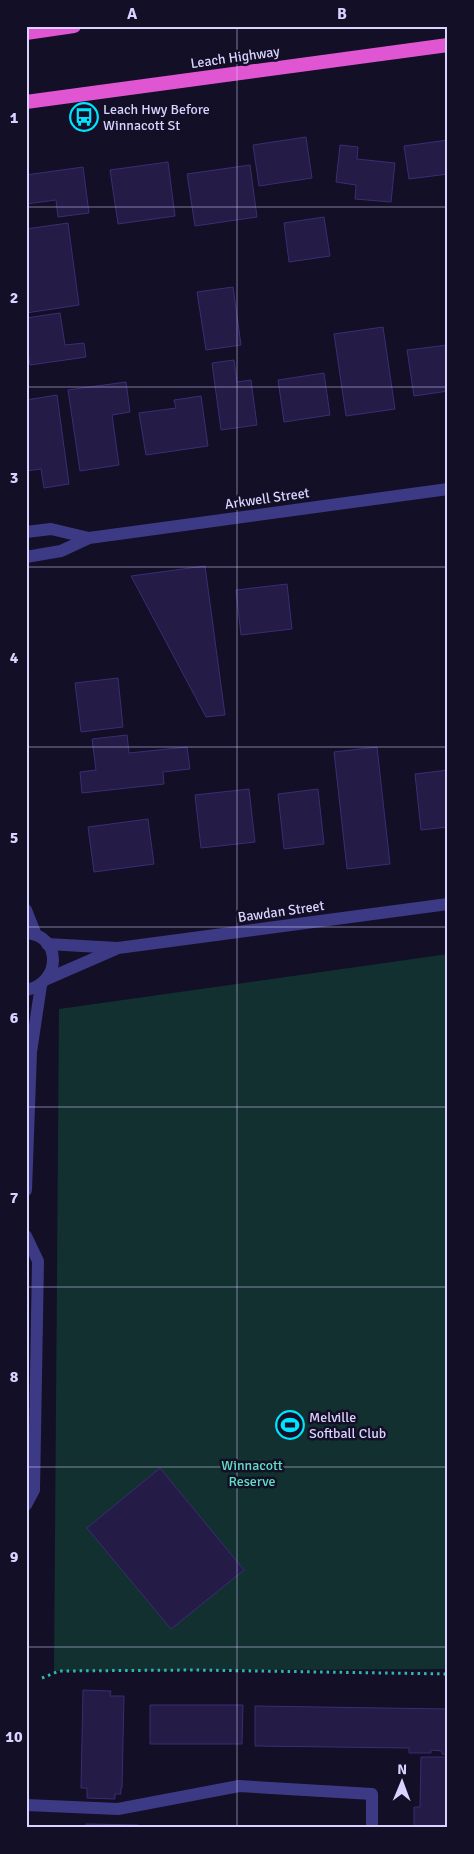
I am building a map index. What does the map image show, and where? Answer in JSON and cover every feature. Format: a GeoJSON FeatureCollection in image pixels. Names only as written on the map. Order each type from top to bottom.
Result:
{"type":"FeatureCollection","features":[{"type":"Feature","properties":{"kind":"highway"},"geometry":{"type":"LineString","coordinates":[[26,33],[74,26]]}},
{"type":"Feature","properties":{"kind":"highway","name":"Leach Highway"},"geometry":{"type":"LineString","coordinates":[[26,102],[448,45]]}},
{"type":"Feature","properties":{"kind":"street","name":"Arkwell Street"},"geometry":{"type":"LineString","coordinates":[[26,557],[61,551],[89,538],[448,488]]}},
{"type":"Feature","properties":{"kind":"street","name":"Arkwell Street"},"geometry":{"type":"LineString","coordinates":[[26,532],[52,529],[89,538]]}},
{"type":"Feature","properties":{"kind":"street","name":"Bawdan Street"},"geometry":{"type":"LineString","coordinates":[[47,944],[118,948],[448,904]]}},
{"type":"Feature","properties":{"kind":"street"},"geometry":{"type":"LineString","coordinates":[[26,910],[31,934],[47,944],[53,956],[54,964],[44,982],[31,1052],[26,1190]]}},
{"type":"Feature","properties":{"kind":"street","name":"Bawdan Street"},"geometry":{"type":"LineString","coordinates":[[26,990],[118,948]]}},
{"type":"Feature","properties":{"kind":"street"},"geometry":{"type":"LineString","coordinates":[[26,1035],[31,1052]]}},
{"type":"Feature","properties":{"kind":"street"},"geometry":{"type":"LineString","coordinates":[[26,1236],[38,1261],[31,1393],[34,1490],[26,1505]]}},
{"type":"Feature","properties":{"kind":"street"},"geometry":{"type":"LineString","coordinates":[[26,1805],[118,1808],[239,1786],[372,1794],[372,1828]]}},
{"type":"Feature","properties":{"kind":"path"},"geometry":{"type":"LineString","coordinates":[[42,1678],[59,1671],[194,1670],[448,1674]]}},
{"type":"Feature","properties":{"kind":"green space","name":"Winnacott Reserve"},"geometry":{"type":"Polygon","coordinates":[[[448,954],[448,1669],[54,1671],[59,1009],[448,954]]]}},
{"type":"Feature","properties":{"kind":"building"},"geometry":{"type":"Polygon","coordinates":[[[306,137],[312,178],[259,186],[253,145],[306,137]]]}},
{"type":"Feature","properties":{"kind":"building"},"geometry":{"type":"Polygon","coordinates":[[[448,140],[448,174],[409,179],[404,146],[448,140]]]}},
{"type":"Feature","properties":{"kind":"building"},"geometry":{"type":"Polygon","coordinates":[[[340,145],[358,147],[357,159],[395,163],[391,202],[355,199],[356,185],[336,182],[340,145]]]}},
{"type":"Feature","properties":{"kind":"building"},"geometry":{"type":"Polygon","coordinates":[[[168,162],[175,216],[118,224],[110,170],[168,162]]]}},
{"type":"Feature","properties":{"kind":"building"},"geometry":{"type":"Polygon","coordinates":[[[250,165],[257,217],[195,226],[187,174],[250,165]]]}},
{"type":"Feature","properties":{"kind":"building"},"geometry":{"type":"Polygon","coordinates":[[[83,167],[89,213],[58,217],[56,200],[26,204],[26,175],[83,167]]]}},
{"type":"Feature","properties":{"kind":"building"},"geometry":{"type":"Polygon","coordinates":[[[324,217],[330,256],[289,262],[284,223],[324,217]]]}},
{"type":"Feature","properties":{"kind":"building"},"geometry":{"type":"Polygon","coordinates":[[[68,223],[79,305],[26,313],[26,229],[68,223]]]}},
{"type":"Feature","properties":{"kind":"building"},"geometry":{"type":"Polygon","coordinates":[[[233,287],[241,345],[206,350],[197,292],[233,287]]]}},
{"type":"Feature","properties":{"kind":"building"},"geometry":{"type":"Polygon","coordinates":[[[60,313],[65,345],[84,343],[86,357],[30,365],[26,339],[26,318],[60,313]]]}},
{"type":"Feature","properties":{"kind":"building"},"geometry":{"type":"Polygon","coordinates":[[[383,327],[395,409],[346,416],[334,334],[383,327]]]}},
{"type":"Feature","properties":{"kind":"building"},"geometry":{"type":"Polygon","coordinates":[[[448,345],[448,391],[414,396],[407,350],[448,345]]]}},
{"type":"Feature","properties":{"kind":"building"},"geometry":{"type":"Polygon","coordinates":[[[234,360],[237,382],[251,380],[257,425],[221,430],[212,363],[234,360]]]}},
{"type":"Feature","properties":{"kind":"building"},"geometry":{"type":"Polygon","coordinates":[[[324,373],[330,415],[284,422],[278,380],[324,373]]]}},
{"type":"Feature","properties":{"kind":"building"},"geometry":{"type":"Polygon","coordinates":[[[126,382],[130,412],[112,415],[119,465],[80,471],[68,390],[126,382]]]}},
{"type":"Feature","properties":{"kind":"building"},"geometry":{"type":"Polygon","coordinates":[[[57,395],[69,484],[44,488],[41,469],[26,471],[26,400],[57,395]]]}},
{"type":"Feature","properties":{"kind":"building"},"geometry":{"type":"Polygon","coordinates":[[[201,396],[208,446],[146,455],[139,413],[176,408],[174,400],[201,396]]]}},
{"type":"Feature","properties":{"kind":"building"},"geometry":{"type":"Polygon","coordinates":[[[205,566],[225,715],[206,717],[131,576],[205,566]]]}},
{"type":"Feature","properties":{"kind":"building"},"geometry":{"type":"Polygon","coordinates":[[[287,584],[292,629],[241,635],[236,590],[287,584]]]}},
{"type":"Feature","properties":{"kind":"building"},"geometry":{"type":"Polygon","coordinates":[[[118,678],[123,727],[81,732],[75,683],[118,678]]]}},
{"type":"Feature","properties":{"kind":"building"},"geometry":{"type":"Polygon","coordinates":[[[127,735],[129,753],[187,747],[190,769],[163,772],[164,784],[82,793],[80,772],[96,770],[92,739],[127,735]]]}},
{"type":"Feature","properties":{"kind":"building"},"geometry":{"type":"Polygon","coordinates":[[[377,747],[390,864],[347,869],[334,752],[377,747]]]}},
{"type":"Feature","properties":{"kind":"building"},"geometry":{"type":"Polygon","coordinates":[[[448,770],[448,827],[421,830],[415,774],[448,770]]]}},
{"type":"Feature","properties":{"kind":"building"},"geometry":{"type":"Polygon","coordinates":[[[249,789],[255,842],[201,848],[195,795],[249,789]]]}},
{"type":"Feature","properties":{"kind":"building"},"geometry":{"type":"Polygon","coordinates":[[[318,789],[324,844],[284,849],[278,794],[318,789]]]}},
{"type":"Feature","properties":{"kind":"building"},"geometry":{"type":"Polygon","coordinates":[[[148,819],[154,864],[94,872],[88,827],[148,819]]]}},
{"type":"Feature","properties":{"kind":"building"},"geometry":{"type":"Polygon","coordinates":[[[160,1468],[244,1570],[171,1629],[87,1528],[160,1468]]]}},
{"type":"Feature","properties":{"kind":"building"},"geometry":{"type":"Polygon","coordinates":[[[83,1690],[111,1691],[110,1696],[124,1696],[122,1788],[121,1794],[115,1794],[115,1799],[87,1798],[87,1788],[81,1788],[83,1690]]]}},
{"type":"Feature","properties":{"kind":"building"},"geometry":{"type":"Polygon","coordinates":[[[150,1705],[243,1705],[242,1744],[150,1744],[150,1705]]]}},
{"type":"Feature","properties":{"kind":"building"},"geometry":{"type":"Polygon","coordinates":[[[255,1706],[448,1709],[448,1755],[442,1754],[442,1751],[431,1750],[431,1753],[409,1753],[409,1748],[255,1746],[255,1706]]]}},
{"type":"Feature","properties":{"kind":"building"},"geometry":{"type":"Polygon","coordinates":[[[421,1757],[448,1757],[448,1828],[414,1828],[414,1807],[420,1807],[421,1757]]]}},
{"type":"Feature","properties":{"kind":"building"},"geometry":{"type":"Polygon","coordinates":[[[86,1824],[138,1825],[138,1828],[86,1828],[86,1824]]]}},
{"type":"Feature","properties":{"kind":"place","name":"Leach Hwy Before Winnacott St"},"geometry":{"type":"Point","coordinates":[84,117]}},
{"type":"Feature","properties":{"kind":"place","name":"Melville Softball Club"},"geometry":{"type":"Point","coordinates":[290,1425]}}]}
